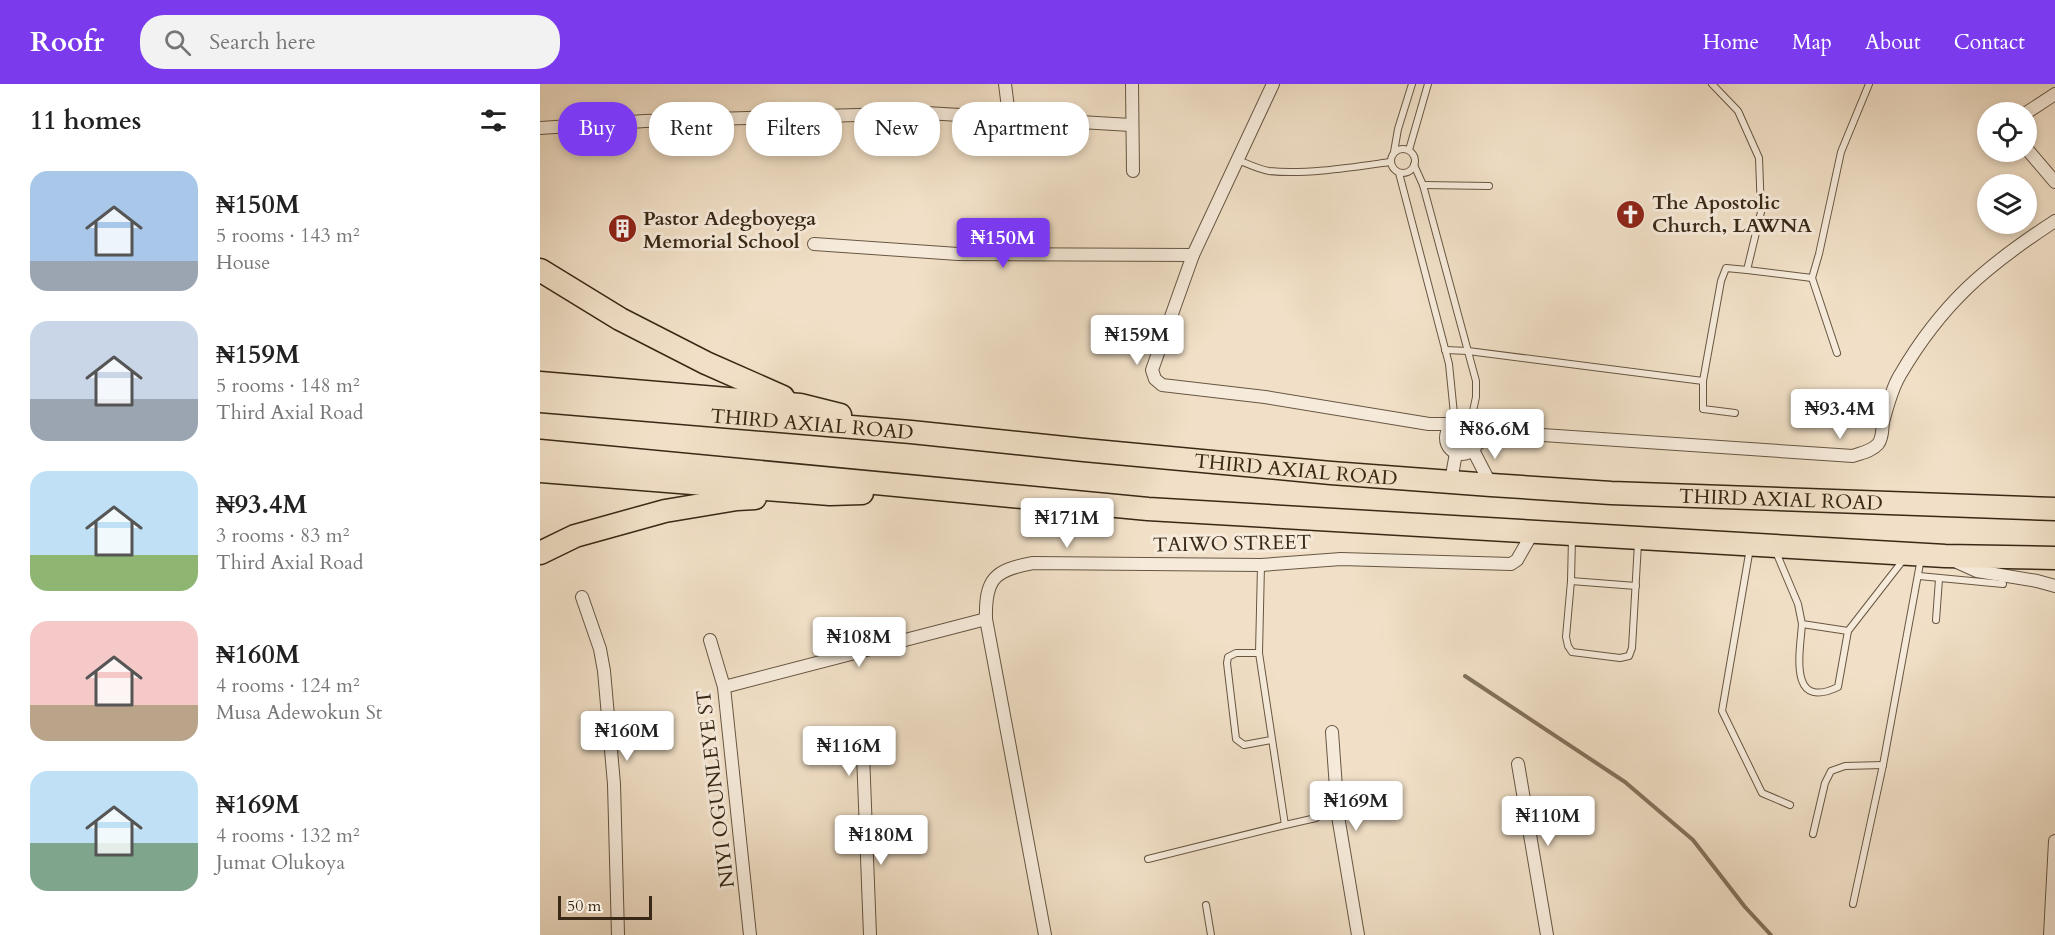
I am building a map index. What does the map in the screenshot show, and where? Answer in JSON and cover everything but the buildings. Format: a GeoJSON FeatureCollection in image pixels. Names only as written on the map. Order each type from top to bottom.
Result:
{"type":"FeatureCollection","features":[{"type":"Feature","properties":{"kind":"highway"},"geometry":{"type":"LineString","coordinates":[[540,270],[620,319],[706,363],[800,405]]}},
{"type":"Feature","properties":{"kind":"highway"},"geometry":{"type":"LineString","coordinates":[[540,383],[800,405],[911,432]]}},
{"type":"Feature","properties":{"kind":"highway","name":"THIRD AXIAL ROAD"},"geometry":{"type":"LineString","coordinates":[[540,401],[911,432],[1096,452],[1611,493],[2055,509]]}},
{"type":"Feature","properties":{"kind":"highway"},"geometry":{"type":"LineString","coordinates":[[540,451],[1148,509],[1773,546],[1916,561],[1945,556],[2055,558]]}},
{"type":"Feature","properties":{"kind":"highway"},"geometry":{"type":"LineString","coordinates":[[540,471],[830,494]]}},
{"type":"Feature","properties":{"kind":"highway"},"geometry":{"type":"LineString","coordinates":[[540,553],[575,536],[665,511],[737,499],[962,490]]}},
{"type":"Feature","properties":{"kind":"street"},"geometry":{"type":"LineString","coordinates":[[1005,84],[1007,102]]}},
{"type":"Feature","properties":{"kind":"street"},"geometry":{"type":"LineString","coordinates":[[1132,84],[1133,171]]}},
{"type":"Feature","properties":{"kind":"street"},"geometry":{"type":"LineString","coordinates":[[1273,84],[1193,255],[1152,370],[1155,379],[1162,385],[1264,397],[1429,424],[1465,423],[1514,434],[1853,456],[1872,449],[1881,439],[1889,403],[1898,378],[1931,328],[1960,294],[2017,246],[2055,221]]}},
{"type":"Feature","properties":{"kind":"street"},"geometry":{"type":"LineString","coordinates":[[2037,106],[2055,94]]}},
{"type":"Feature","properties":{"kind":"street"},"geometry":{"type":"LineString","coordinates":[[540,128],[645,121],[952,114]]}},
{"type":"Feature","properties":{"kind":"street"},"geometry":{"type":"LineString","coordinates":[[1089,121],[1131,124]]}},
{"type":"Feature","properties":{"kind":"street"},"geometry":{"type":"LineString","coordinates":[[2037,161],[2055,182]]}},
{"type":"Feature","properties":{"kind":"street"},"geometry":{"type":"LineString","coordinates":[[814,244],[958,254],[1193,255]]}},
{"type":"Feature","properties":{"kind":"street"},"geometry":{"type":"LineString","coordinates":[[1429,424],[1446,438]]}},
{"type":"Feature","properties":{"kind":"street"},"geometry":{"type":"LineString","coordinates":[[1455,424],[1450,428],[1446,438],[1447,445],[1456,453],[1468,453],[1475,446],[1514,434]]}},
{"type":"Feature","properties":{"kind":"street"},"geometry":{"type":"LineString","coordinates":[[1470,425],[1478,435],[1475,446],[1491,484]]}},
{"type":"Feature","properties":{"kind":"street"},"geometry":{"type":"LineString","coordinates":[[1451,481],[1456,453]]}},
{"type":"Feature","properties":{"kind":"street","name":"TAIWO STREET"},"geometry":{"type":"LineString","coordinates":[[1045,935],[986,619],[986,597],[992,582],[1001,571],[1033,563],[1261,565],[1341,559],[1511,564],[1517,560],[1533,532]]}},
{"type":"Feature","properties":{"kind":"street"},"geometry":{"type":"LineString","coordinates":[[1945,556],[1977,571],[2055,586]]}},
{"type":"Feature","properties":{"kind":"street"},"geometry":{"type":"LineString","coordinates":[[582,597],[600,649],[604,670],[614,784],[618,935]]}},
{"type":"Feature","properties":{"kind":"street"},"geometry":{"type":"LineString","coordinates":[[724,687],[986,619]]}},
{"type":"Feature","properties":{"kind":"street","name":"NIYI OGUNLEYE ST"},"geometry":{"type":"LineString","coordinates":[[710,640],[724,687],[750,935]]}},
{"type":"Feature","properties":{"kind":"street"},"geometry":{"type":"LineString","coordinates":[[1332,732],[1338,816],[1358,935]]}},
{"type":"Feature","properties":{"kind":"street"},"geometry":{"type":"LineString","coordinates":[[863,754],[870,935]]}},
{"type":"Feature","properties":{"kind":"street"},"geometry":{"type":"LineString","coordinates":[[1518,764],[1547,935]]}},
{"type":"Feature","properties":{"kind":"street"},"geometry":{"type":"LineString","coordinates":[[2050,935],[2055,841]]}},
{"type":"Feature","properties":{"kind":"lane"},"geometry":{"type":"LineString","coordinates":[[1412,84],[1390,162],[1392,167],[1405,173],[1414,165]]}},
{"type":"Feature","properties":{"kind":"lane"},"geometry":{"type":"LineString","coordinates":[[1409,150],[1428,84]]}},
{"type":"Feature","properties":{"kind":"lane"},"geometry":{"type":"LineString","coordinates":[[1712,84],[1738,111],[1759,158],[1761,212],[1747,270]]}},
{"type":"Feature","properties":{"kind":"lane"},"geometry":{"type":"LineString","coordinates":[[1837,353],[1812,278],[1841,152],[1869,84]]}},
{"type":"Feature","properties":{"kind":"lane"},"geometry":{"type":"LineString","coordinates":[[1394,152],[1399,149],[1409,150],[1413,154],[1414,165],[1423,185],[1476,381],[1476,397],[1470,425]]}},
{"type":"Feature","properties":{"kind":"lane"},"geometry":{"type":"LineString","coordinates":[[1238,160],[1267,171],[1338,168],[1390,162]]}},
{"type":"Feature","properties":{"kind":"lane"},"geometry":{"type":"LineString","coordinates":[[1399,172],[1446,350],[1455,424]]}},
{"type":"Feature","properties":{"kind":"lane"},"geometry":{"type":"LineString","coordinates":[[1423,185],[1490,186]]}},
{"type":"Feature","properties":{"kind":"lane"},"geometry":{"type":"LineString","coordinates":[[1735,413],[1703,409],[1703,381],[1721,281],[1726,268],[1812,278]]}},
{"type":"Feature","properties":{"kind":"lane"},"geometry":{"type":"LineString","coordinates":[[1446,350],[1703,381]]}},
{"type":"Feature","properties":{"kind":"lane"},"geometry":{"type":"LineString","coordinates":[[1572,534],[1566,637],[1568,646],[1572,652],[1620,658],[1629,656],[1632,648],[1639,538]]}},
{"type":"Feature","properties":{"kind":"lane"},"geometry":{"type":"LineString","coordinates":[[1750,545],[1722,711],[1762,793],[1790,805]]}},
{"type":"Feature","properties":{"kind":"lane"},"geometry":{"type":"LineString","coordinates":[[1773,546],[1798,604],[1802,624],[1798,670],[1801,682],[1810,690],[1824,693],[1838,687],[1848,631],[1916,561]]}},
{"type":"Feature","properties":{"kind":"lane"},"geometry":{"type":"LineString","coordinates":[[1916,561],[1939,579],[2002,584]]}},
{"type":"Feature","properties":{"kind":"lane"},"geometry":{"type":"LineString","coordinates":[[1853,904],[1883,765],[1916,561]]}},
{"type":"Feature","properties":{"kind":"lane"},"geometry":{"type":"LineString","coordinates":[[1261,565],[1259,652],[1285,825]]}},
{"type":"Feature","properties":{"kind":"lane"},"geometry":{"type":"LineString","coordinates":[[1936,620],[1939,579]]}},
{"type":"Feature","properties":{"kind":"lane"},"geometry":{"type":"LineString","coordinates":[[1571,581],[1636,586]]}},
{"type":"Feature","properties":{"kind":"lane"},"geometry":{"type":"LineString","coordinates":[[1802,624],[1848,631]]}},
{"type":"Feature","properties":{"kind":"lane"},"geometry":{"type":"LineString","coordinates":[[1259,652],[1236,653],[1228,657],[1236,739],[1244,745],[1271,740]]}},
{"type":"Feature","properties":{"kind":"lane"},"geometry":{"type":"LineString","coordinates":[[1813,834],[1825,783],[1832,771],[1845,766],[1883,765]]}},
{"type":"Feature","properties":{"kind":"lane"},"geometry":{"type":"LineString","coordinates":[[1148,859],[1316,818]]}},
{"type":"Feature","properties":{"kind":"lane"},"geometry":{"type":"LineString","coordinates":[[1206,904],[1211,935]]}},
{"type":"Feature","properties":{"kind":"waterway"},"geometry":{"type":"LineString","coordinates":[[1465,676],[1625,782],[1693,840],[1745,907],[1771,935]]}},
{"type":"Feature","properties":{"kind":"place","name":"The Apostolic Church, LAWNA"},"geometry":{"type":"Point","coordinates":[1631,214]}},
{"type":"Feature","properties":{"kind":"place","name":"Pastor Adegboyega Memorial School"},"geometry":{"type":"Point","coordinates":[622,229]}}]}
